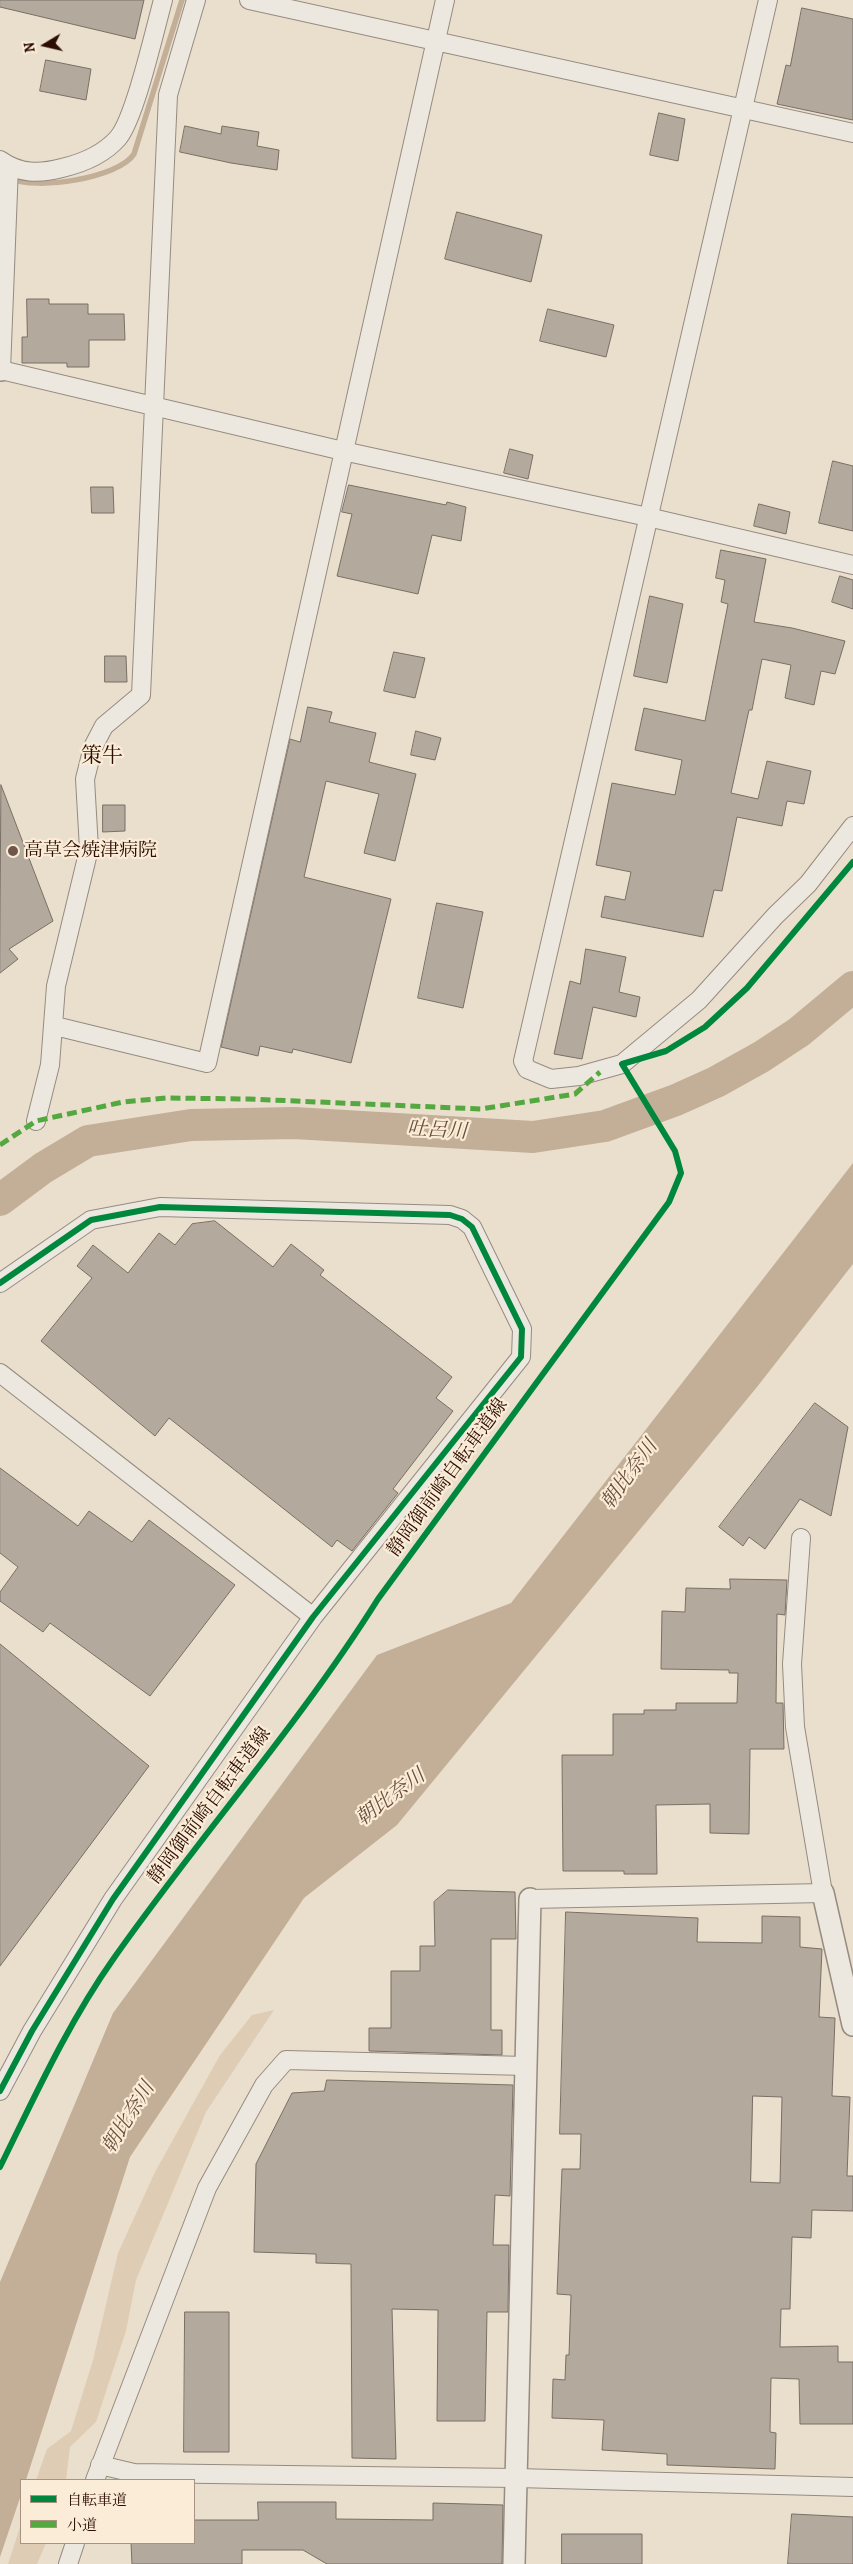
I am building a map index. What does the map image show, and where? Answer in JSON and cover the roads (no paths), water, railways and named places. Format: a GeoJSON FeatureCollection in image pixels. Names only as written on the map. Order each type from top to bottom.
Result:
{"type":"FeatureCollection","features":[{"type":"Feature","properties":{"kind":"street"},"geometry":{"type":"LineString","coordinates":[[163,0],[130,116],[120,136],[105,150],[78,164],[34,173],[5,163],[8,190],[0,370],[153,404],[344,451],[648,517],[853,565]]}},
{"type":"Feature","properties":{"kind":"street"},"geometry":{"type":"LineString","coordinates":[[36,1121],[50,1065],[55,1026],[56,986],[89,849],[85,779],[93,747],[104,726],[142,695],[153,404],[168,95],[196,0]]}},
{"type":"Feature","properties":{"kind":"street"},"geometry":{"type":"LineString","coordinates":[[250,0],[853,133]]}},
{"type":"Feature","properties":{"kind":"street"},"geometry":{"type":"LineString","coordinates":[[55,1026],[207,1063],[445,0]]}},
{"type":"Feature","properties":{"kind":"street"},"geometry":{"type":"LineString","coordinates":[[768,0],[523,1061],[527,1069],[552,1078],[579,1076],[622,1064],[698,1000],[775,916],[808,884],[853,826]]}},
{"type":"Feature","properties":{"kind":"street"},"geometry":{"type":"LineString","coordinates":[[0,1283],[91,1220],[160,1207],[450,1215],[462,1219],[472,1227],[522,1328],[521,1358],[313,1617],[113,1900],[32,2031],[0,2090]]}},
{"type":"Feature","properties":{"kind":"street"},"geometry":{"type":"LineString","coordinates":[[0,1373],[313,1617]]}},
{"type":"Feature","properties":{"kind":"street"},"geometry":{"type":"LineString","coordinates":[[801,1538],[792,1664],[795,1727],[823,1893],[853,2025]]}},
{"type":"Feature","properties":{"kind":"street"},"geometry":{"type":"LineString","coordinates":[[514,2564],[530,1899],[823,1893]]}},
{"type":"Feature","properties":{"kind":"street"},"geometry":{"type":"LineString","coordinates":[[526,2066],[286,2060],[264,2085],[207,2188],[98,2473],[517,2478],[853,2486]]}},
{"type":"Feature","properties":{"kind":"street"},"geometry":{"type":"LineString","coordinates":[[68,2564],[75,2544]]}},
{"type":"Feature","properties":{"kind":"water","name":"朝比奈川"},"geometry":{"type":"Polygon","coordinates":[[[853,1163],[853,1264],[757,1387],[397,1825],[304,1898],[130,2157],[26,2479],[20,2479],[20,2498],[0,2557],[0,2282],[113,2013],[377,1655],[511,1603],[853,1163]]]}},
{"type":"Feature","properties":{"kind":"waterway"},"geometry":{"type":"LineString","coordinates":[[11,178],[23,182],[38,183],[76,180],[112,170],[134,154],[182,0]]}},
{"type":"Feature","properties":{"kind":"waterway","name":"吐呂川"},"geometry":{"type":"LineString","coordinates":[[0,1200],[43,1168],[88,1141],[191,1125],[294,1123],[533,1137],[605,1126],[676,1100],[716,1082],[761,1057],[799,1032],[853,987]]}},
{"type":"Feature","properties":{"kind":"place","name":"高草会焼津病院"},"geometry":{"type":"Point","coordinates":[13,851]}},
{"type":"Feature","properties":{"kind":"district","name":"策牛"},"geometry":{"type":"Point","coordinates":[102,757]}}]}
